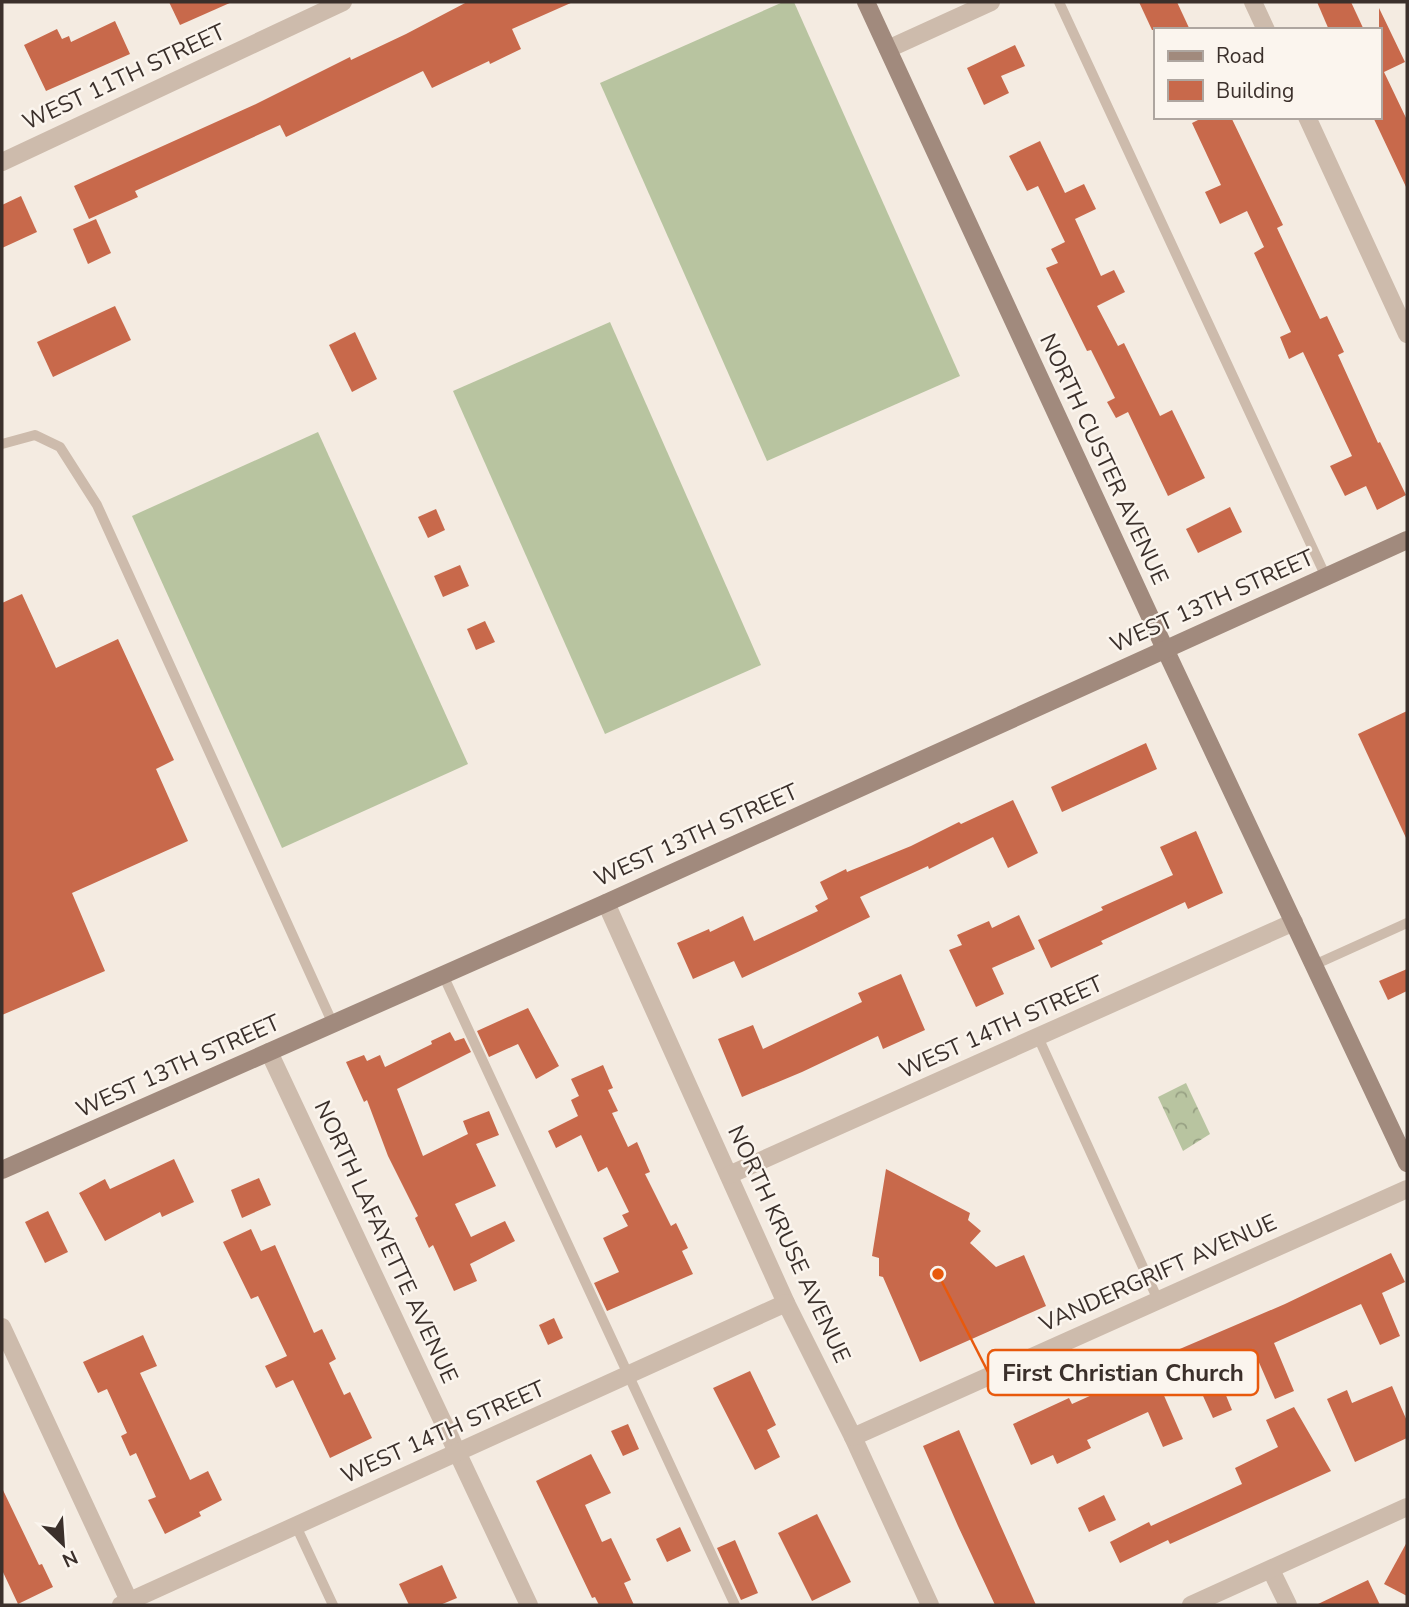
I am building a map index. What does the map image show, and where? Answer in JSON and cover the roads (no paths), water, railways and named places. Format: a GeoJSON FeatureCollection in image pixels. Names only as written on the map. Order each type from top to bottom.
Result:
{"type":"FeatureCollection","features":[{"type":"Feature","properties":{"kind":"main road","name":"NORTH CUSTER AVENUE"},"geometry":{"type":"LineString","coordinates":[[866,2],[1165,649],[1407,1163]]}},
{"type":"Feature","properties":{"kind":"main road","name":"WEST 13TH STREET"},"geometry":{"type":"LineString","coordinates":[[2,1170],[606,903],[1407,540]]}},
{"type":"Feature","properties":{"kind":"street","name":"WEST 11TH STREET"},"geometry":{"type":"LineString","coordinates":[[2,162],[343,2]]}},
{"type":"Feature","properties":{"kind":"street"},"geometry":{"type":"LineString","coordinates":[[888,49],[991,2]]}},
{"type":"Feature","properties":{"kind":"street"},"geometry":{"type":"LineString","coordinates":[[1253,2],[1265,28]]}},
{"type":"Feature","properties":{"kind":"street"},"geometry":{"type":"LineString","coordinates":[[1308,119],[1407,334]]}},
{"type":"Feature","properties":{"kind":"street","name":"NORTH KRUSE AVENUE"},"geometry":{"type":"LineString","coordinates":[[606,903],[786,1303],[853,1437],[930,1605]]}},
{"type":"Feature","properties":{"kind":"street","name":"WEST 14TH STREET"},"geometry":{"type":"LineString","coordinates":[[729,1175],[1294,922]]}},
{"type":"Feature","properties":{"kind":"street","name":"NORTH LAFAYETTE AVENUE"},"geometry":{"type":"LineString","coordinates":[[269,1052],[529,1605]]}},
{"type":"Feature","properties":{"kind":"street","name":"VANDERGRIFT AVENUE"},"geometry":{"type":"LineString","coordinates":[[853,1437],[1407,1189]]}},
{"type":"Feature","properties":{"kind":"street","name":"WEST 14TH STREET"},"geometry":{"type":"LineString","coordinates":[[127,1604],[786,1303]]}},
{"type":"Feature","properties":{"kind":"street"},"geometry":{"type":"LineString","coordinates":[[2,1327],[127,1604]]}},
{"type":"Feature","properties":{"kind":"street"},"geometry":{"type":"LineString","coordinates":[[1191,1605],[1406,1512]]}},
{"type":"Feature","properties":{"kind":"street"},"geometry":{"type":"LineString","coordinates":[[1271,1570],[1288,1605]]}},
{"type":"Feature","properties":{"kind":"lane"},"geometry":{"type":"LineString","coordinates":[[1059,2],[1326,577]]}},
{"type":"Feature","properties":{"kind":"lane"},"geometry":{"type":"LineString","coordinates":[[2,444],[35,435],[60,447],[97,505],[332,1024]]}},
{"type":"Feature","properties":{"kind":"lane"},"geometry":{"type":"LineString","coordinates":[[1314,965],[1407,923]]}},
{"type":"Feature","properties":{"kind":"lane"},"geometry":{"type":"LineString","coordinates":[[443,975],[735,1605]]}},
{"type":"Feature","properties":{"kind":"lane"},"geometry":{"type":"LineString","coordinates":[[1038,1037],[1158,1300]]}},
{"type":"Feature","properties":{"kind":"lane"},"geometry":{"type":"LineString","coordinates":[[296,1526],[333,1605]]}},
{"type":"Feature","properties":{"kind":"place","name":"First Christian Church"},"geometry":{"type":"Point","coordinates":[938,1274]}}]}
